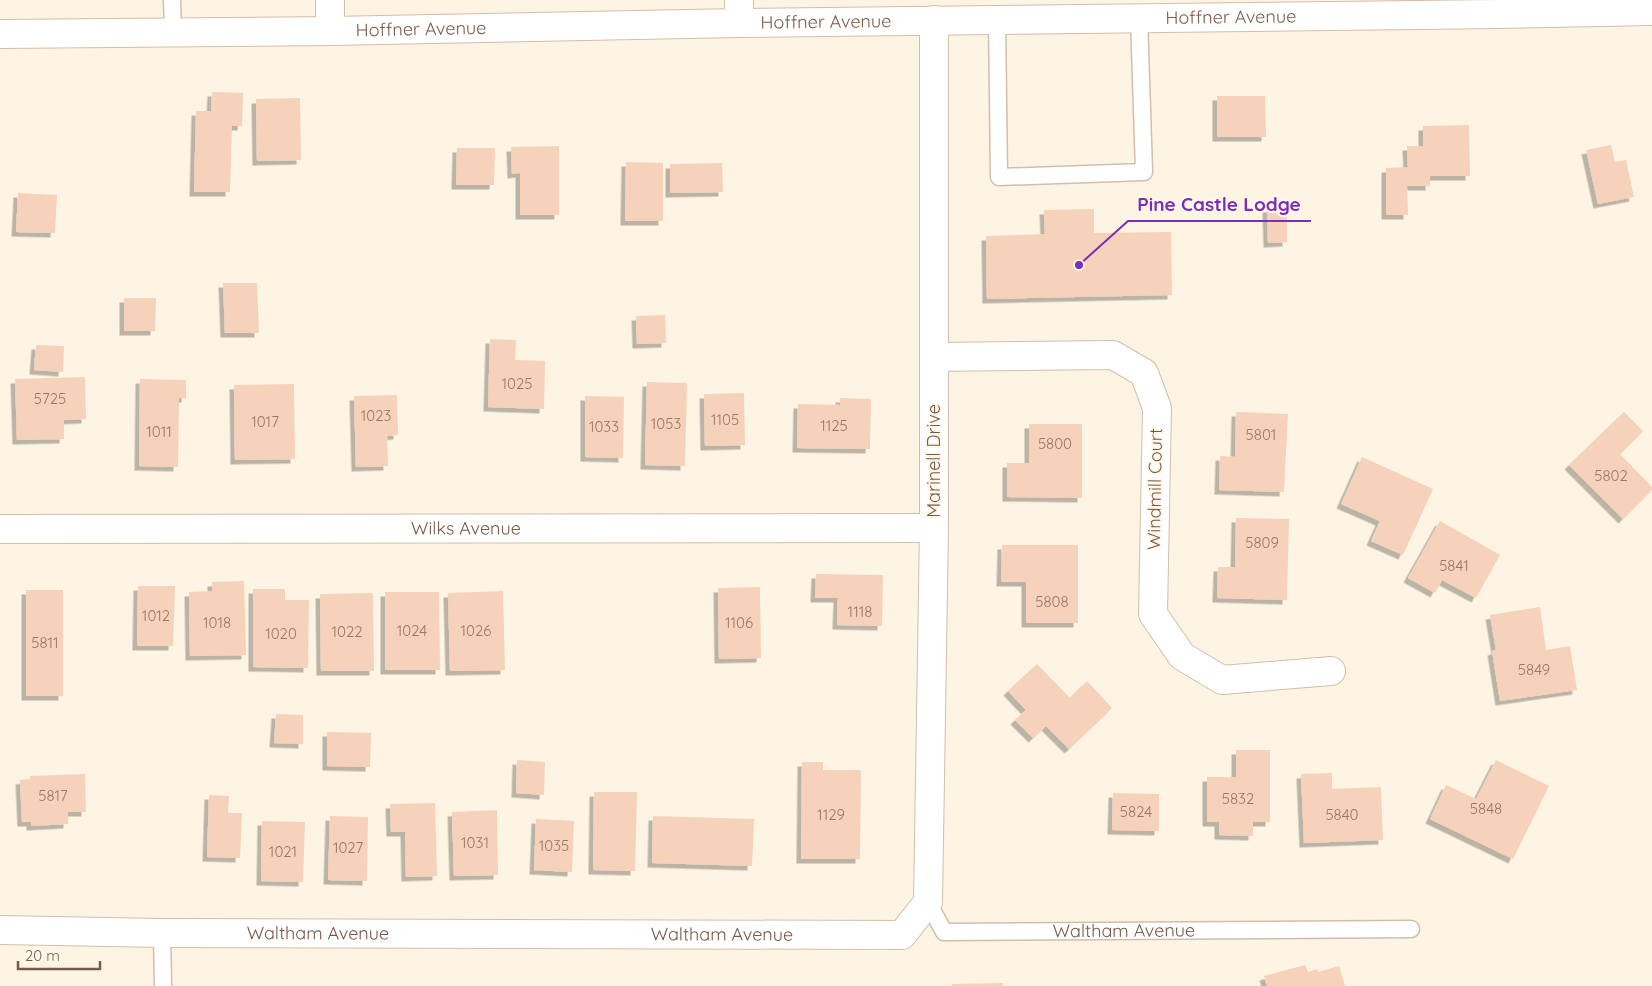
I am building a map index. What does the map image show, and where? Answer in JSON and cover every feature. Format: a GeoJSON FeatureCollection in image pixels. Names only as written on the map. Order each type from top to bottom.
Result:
{"type":"FeatureCollection","features":[{"type":"Feature","properties":{"kind":"street"},"geometry":{"type":"LineString","coordinates":[[330,0],[330,31]]}},
{"type":"Feature","properties":{"kind":"street","name":"Hoffner Avenue"},"geometry":{"type":"LineString","coordinates":[[0,34],[330,31],[739,11],[934,20],[1139,17],[1241,8],[1497,7],[1652,11]]}},
{"type":"Feature","properties":{"kind":"street","name":"Marinell Drive"},"geometry":{"type":"LineString","coordinates":[[928,902],[934,528],[934,20]]}},
{"type":"Feature","properties":{"kind":"street","name":"Windmill Court"},"geometry":{"type":"LineString","coordinates":[[934,357],[1113,355],[1144,374],[1157,408],[1154,614],[1182,656],[1222,680],[1331,671]]}},
{"type":"Feature","properties":{"kind":"street","name":"Wilks Avenue"},"geometry":{"type":"LineString","coordinates":[[0,529],[934,528]]}},
{"type":"Feature","properties":{"kind":"street","name":"Waltham Avenue"},"geometry":{"type":"LineString","coordinates":[[0,930],[162,934],[902,935],[928,902]]}},
{"type":"Feature","properties":{"kind":"lane"},"geometry":{"type":"LineString","coordinates":[[172,0],[173,32]]}},
{"type":"Feature","properties":{"kind":"lane"},"geometry":{"type":"LineString","coordinates":[[998,20],[999,176],[1144,172],[1139,17]]}},
{"type":"Feature","properties":{"kind":"lane","name":"Waltham Avenue"},"geometry":{"type":"LineString","coordinates":[[928,902],[944,932],[1411,929]]}},
{"type":"Feature","properties":{"kind":"lane"},"geometry":{"type":"LineString","coordinates":[[162,934],[163,986]]}},
{"type":"Feature","properties":{"kind":"building"},"geometry":{"type":"Polygon","coordinates":[[[212,92],[243,93],[242,126],[232,126],[230,192],[194,192],[196,111],[211,111],[212,92]]]}},
{"type":"Feature","properties":{"kind":"building"},"geometry":{"type":"Polygon","coordinates":[[[1217,96],[1265,96],[1266,137],[1217,137],[1217,96]]]}},
{"type":"Feature","properties":{"kind":"building"},"geometry":{"type":"Polygon","coordinates":[[[300,98],[301,160],[257,161],[256,99],[300,98]]]}},
{"type":"Feature","properties":{"kind":"building"},"geometry":{"type":"Polygon","coordinates":[[[1469,125],[1470,176],[1430,176],[1430,186],[1407,186],[1408,215],[1386,215],[1386,168],[1408,167],[1407,146],[1423,146],[1423,126],[1469,125]]]}},
{"type":"Feature","properties":{"kind":"building"},"geometry":{"type":"Polygon","coordinates":[[[1611,145],[1615,162],[1626,160],[1634,197],[1598,204],[1586,150],[1611,145]]]}},
{"type":"Feature","properties":{"kind":"building"},"geometry":{"type":"Polygon","coordinates":[[[559,146],[559,215],[520,215],[520,173],[512,174],[511,147],[559,146]]]}},
{"type":"Feature","properties":{"kind":"building"},"geometry":{"type":"Polygon","coordinates":[[[457,148],[495,148],[494,185],[456,185],[457,148]]]}},
{"type":"Feature","properties":{"kind":"building"},"geometry":{"type":"Polygon","coordinates":[[[626,162],[663,163],[663,221],[625,221],[626,162]]]}},
{"type":"Feature","properties":{"kind":"building"},"geometry":{"type":"Polygon","coordinates":[[[722,163],[723,192],[670,193],[670,164],[722,163]]]}},
{"type":"Feature","properties":{"kind":"building"},"geometry":{"type":"Polygon","coordinates":[[[18,193],[57,195],[55,233],[16,232],[18,193]]]}},
{"type":"Feature","properties":{"kind":"building"},"geometry":{"type":"Polygon","coordinates":[[[1267,208],[1287,208],[1287,242],[1268,243],[1267,208]]]}},
{"type":"Feature","properties":{"kind":"building"},"geometry":{"type":"Polygon","coordinates":[[[1094,209],[1094,233],[1171,232],[1172,295],[987,299],[986,236],[1045,234],[1044,210],[1094,209]]]}},
{"type":"Feature","properties":{"kind":"building"},"geometry":{"type":"Polygon","coordinates":[[[223,283],[257,283],[259,333],[225,333],[223,283]]]}},
{"type":"Feature","properties":{"kind":"building"},"geometry":{"type":"Polygon","coordinates":[[[124,298],[156,298],[155,331],[124,331],[124,298]]]}},
{"type":"Feature","properties":{"kind":"building"},"geometry":{"type":"Polygon","coordinates":[[[665,315],[666,343],[637,344],[636,316],[665,315]]]}},
{"type":"Feature","properties":{"kind":"building"},"geometry":{"type":"Polygon","coordinates":[[[490,339],[516,340],[515,360],[545,361],[544,409],[488,407],[490,339]]]}},
{"type":"Feature","properties":{"kind":"building"},"geometry":{"type":"Polygon","coordinates":[[[36,345],[64,346],[63,372],[34,370],[36,345]]]}},
{"type":"Feature","properties":{"kind":"building"},"geometry":{"type":"Polygon","coordinates":[[[85,377],[86,419],[64,420],[64,439],[17,440],[15,379],[85,377]]]}},
{"type":"Feature","properties":{"kind":"building"},"geometry":{"type":"Polygon","coordinates":[[[140,379],[186,380],[186,398],[179,398],[178,467],[139,466],[140,379]]]}},
{"type":"Feature","properties":{"kind":"building"},"geometry":{"type":"Polygon","coordinates":[[[647,382],[687,383],[685,466],[645,465],[647,382]]]}},
{"type":"Feature","properties":{"kind":"building"},"geometry":{"type":"Polygon","coordinates":[[[294,384],[295,459],[235,460],[234,385],[294,384]]]}},
{"type":"Feature","properties":{"kind":"building"},"geometry":{"type":"Polygon","coordinates":[[[744,393],[745,445],[705,446],[704,394],[744,393]]]}},
{"type":"Feature","properties":{"kind":"building"},"geometry":{"type":"Polygon","coordinates":[[[397,395],[398,435],[387,436],[388,466],[356,467],[354,396],[397,395]]]}},
{"type":"Feature","properties":{"kind":"building"},"geometry":{"type":"Polygon","coordinates":[[[585,396],[624,397],[623,458],[585,457],[585,396]]]}},
{"type":"Feature","properties":{"kind":"building"},"geometry":{"type":"Polygon","coordinates":[[[840,398],[871,399],[870,449],[797,448],[798,404],[840,405],[840,398]]]}},
{"type":"Feature","properties":{"kind":"building"},"geometry":{"type":"Polygon","coordinates":[[[1236,412],[1288,414],[1284,492],[1219,490],[1220,456],[1235,457],[1236,412]]]}},
{"type":"Feature","properties":{"kind":"building"},"geometry":{"type":"Polygon","coordinates":[[[1624,412],[1643,431],[1620,454],[1652,487],[1652,490],[1623,519],[1569,465],[1624,412]]]}},
{"type":"Feature","properties":{"kind":"building"},"geometry":{"type":"Polygon","coordinates":[[[1029,424],[1082,424],[1082,498],[1007,497],[1007,463],[1029,463],[1029,424]]]}},
{"type":"Feature","properties":{"kind":"building"},"geometry":{"type":"Polygon","coordinates":[[[1362,457],[1433,489],[1403,555],[1371,541],[1380,521],[1341,504],[1362,457]]]}},
{"type":"Feature","properties":{"kind":"building"},"geometry":{"type":"Polygon","coordinates":[[[1236,518],[1289,519],[1287,600],[1217,598],[1218,567],[1235,567],[1236,518]]]}},
{"type":"Feature","properties":{"kind":"building"},"geometry":{"type":"Polygon","coordinates":[[[1440,521],[1500,555],[1476,598],[1442,580],[1435,593],[1408,578],[1440,521]]]}},
{"type":"Feature","properties":{"kind":"building"},"geometry":{"type":"Polygon","coordinates":[[[1002,545],[1078,545],[1078,623],[1026,623],[1026,582],[1001,582],[1002,545]]]}},
{"type":"Feature","properties":{"kind":"building"},"geometry":{"type":"Polygon","coordinates":[[[816,574],[883,575],[882,626],[837,625],[838,598],[815,598],[816,574]]]}},
{"type":"Feature","properties":{"kind":"building"},"geometry":{"type":"Polygon","coordinates":[[[244,581],[246,655],[190,656],[189,592],[212,591],[212,582],[244,581]]]}},
{"type":"Feature","properties":{"kind":"building"},"geometry":{"type":"Polygon","coordinates":[[[138,586],[175,586],[173,646],[137,646],[138,586]]]}},
{"type":"Feature","properties":{"kind":"building"},"geometry":{"type":"Polygon","coordinates":[[[760,587],[761,658],[719,659],[718,588],[760,587]]]}},
{"type":"Feature","properties":{"kind":"building"},"geometry":{"type":"Polygon","coordinates":[[[253,589],[285,589],[285,600],[309,600],[308,668],[253,667],[253,589]]]}},
{"type":"Feature","properties":{"kind":"building"},"geometry":{"type":"Polygon","coordinates":[[[26,590],[63,590],[63,696],[26,696],[26,590]]]}},
{"type":"Feature","properties":{"kind":"building"},"geometry":{"type":"Polygon","coordinates":[[[503,591],[505,670],[450,671],[448,593],[503,591]]]}},
{"type":"Feature","properties":{"kind":"building"},"geometry":{"type":"Polygon","coordinates":[[[385,592],[439,592],[440,670],[385,670],[385,592]]]}},
{"type":"Feature","properties":{"kind":"building"},"geometry":{"type":"Polygon","coordinates":[[[373,593],[374,671],[321,671],[320,594],[373,593]]]}},
{"type":"Feature","properties":{"kind":"building"},"geometry":{"type":"Polygon","coordinates":[[[1540,607],[1546,650],[1570,646],[1577,690],[1500,701],[1492,651],[1496,650],[1490,615],[1540,607]]]}},
{"type":"Feature","properties":{"kind":"building"},"geometry":{"type":"Polygon","coordinates":[[[1037,664],[1070,698],[1087,681],[1112,708],[1069,749],[1046,726],[1033,738],[1015,720],[1026,710],[1008,691],[1037,664]]]}},
{"type":"Feature","properties":{"kind":"building"},"geometry":{"type":"Polygon","coordinates":[[[276,714],[303,715],[303,744],[274,743],[276,714]]]}},
{"type":"Feature","properties":{"kind":"building"},"geometry":{"type":"Polygon","coordinates":[[[327,732],[371,733],[370,767],[327,766],[327,732]]]}},
{"type":"Feature","properties":{"kind":"building"},"geometry":{"type":"Polygon","coordinates":[[[1236,750],[1270,750],[1270,822],[1253,822],[1253,836],[1219,835],[1219,822],[1207,822],[1207,777],[1236,777],[1236,750]]]}},
{"type":"Feature","properties":{"kind":"building"},"geometry":{"type":"Polygon","coordinates":[[[517,760],[545,762],[544,795],[516,793],[517,760]]]}},
{"type":"Feature","properties":{"kind":"building"},"geometry":{"type":"Polygon","coordinates":[[[1496,760],[1549,786],[1513,859],[1430,819],[1446,785],[1476,799],[1496,760]]]}},
{"type":"Feature","properties":{"kind":"building"},"geometry":{"type":"Polygon","coordinates":[[[802,762],[823,762],[823,770],[861,770],[860,859],[801,859],[802,762]]]}},
{"type":"Feature","properties":{"kind":"building"},"geometry":{"type":"Polygon","coordinates":[[[1332,773],[1332,789],[1381,787],[1383,840],[1304,843],[1301,774],[1332,773]]]}},
{"type":"Feature","properties":{"kind":"building"},"geometry":{"type":"Polygon","coordinates":[[[85,774],[86,812],[68,812],[68,824],[31,826],[31,822],[22,822],[20,780],[30,779],[30,776],[85,774]]]}},
{"type":"Feature","properties":{"kind":"building"},"geometry":{"type":"Polygon","coordinates":[[[594,792],[637,792],[635,871],[593,870],[594,792]]]}},
{"type":"Feature","properties":{"kind":"building"},"geometry":{"type":"Polygon","coordinates":[[[1113,793],[1159,794],[1159,831],[1112,830],[1113,793]]]}},
{"type":"Feature","properties":{"kind":"building"},"geometry":{"type":"Polygon","coordinates":[[[209,795],[229,796],[228,813],[242,813],[240,858],[207,857],[209,795]]]}},
{"type":"Feature","properties":{"kind":"building"},"geometry":{"type":"Polygon","coordinates":[[[435,803],[437,876],[406,877],[405,832],[391,832],[390,804],[435,803]]]}},
{"type":"Feature","properties":{"kind":"building"},"geometry":{"type":"Polygon","coordinates":[[[497,810],[498,875],[454,876],[452,812],[497,810]]]}},
{"type":"Feature","properties":{"kind":"building"},"geometry":{"type":"Polygon","coordinates":[[[330,816],[368,817],[367,881],[328,880],[330,816]]]}},
{"type":"Feature","properties":{"kind":"building"},"geometry":{"type":"Polygon","coordinates":[[[653,816],[754,819],[752,866],[652,863],[653,816]]]}},
{"type":"Feature","properties":{"kind":"building"},"geometry":{"type":"Polygon","coordinates":[[[536,819],[574,821],[572,872],[534,870],[536,819]]]}},
{"type":"Feature","properties":{"kind":"building"},"geometry":{"type":"Polygon","coordinates":[[[262,821],[305,822],[303,882],[261,881],[262,821]]]}},
{"type":"Feature","properties":{"kind":"building"},"geometry":{"type":"Polygon","coordinates":[[[1305,965],[1308,972],[1317,969],[1318,972],[1339,966],[1345,986],[1267,986],[1264,976],[1305,965]]]}},
{"type":"Feature","properties":{"kind":"building"},"geometry":{"type":"Polygon","coordinates":[[[1003,983],[1003,986],[952,986],[952,984],[1003,983]]]}},
{"type":"Feature","properties":{"kind":"place","name":"Pine Castle Lodge"},"geometry":{"type":"Point","coordinates":[1079,265]}}]}
